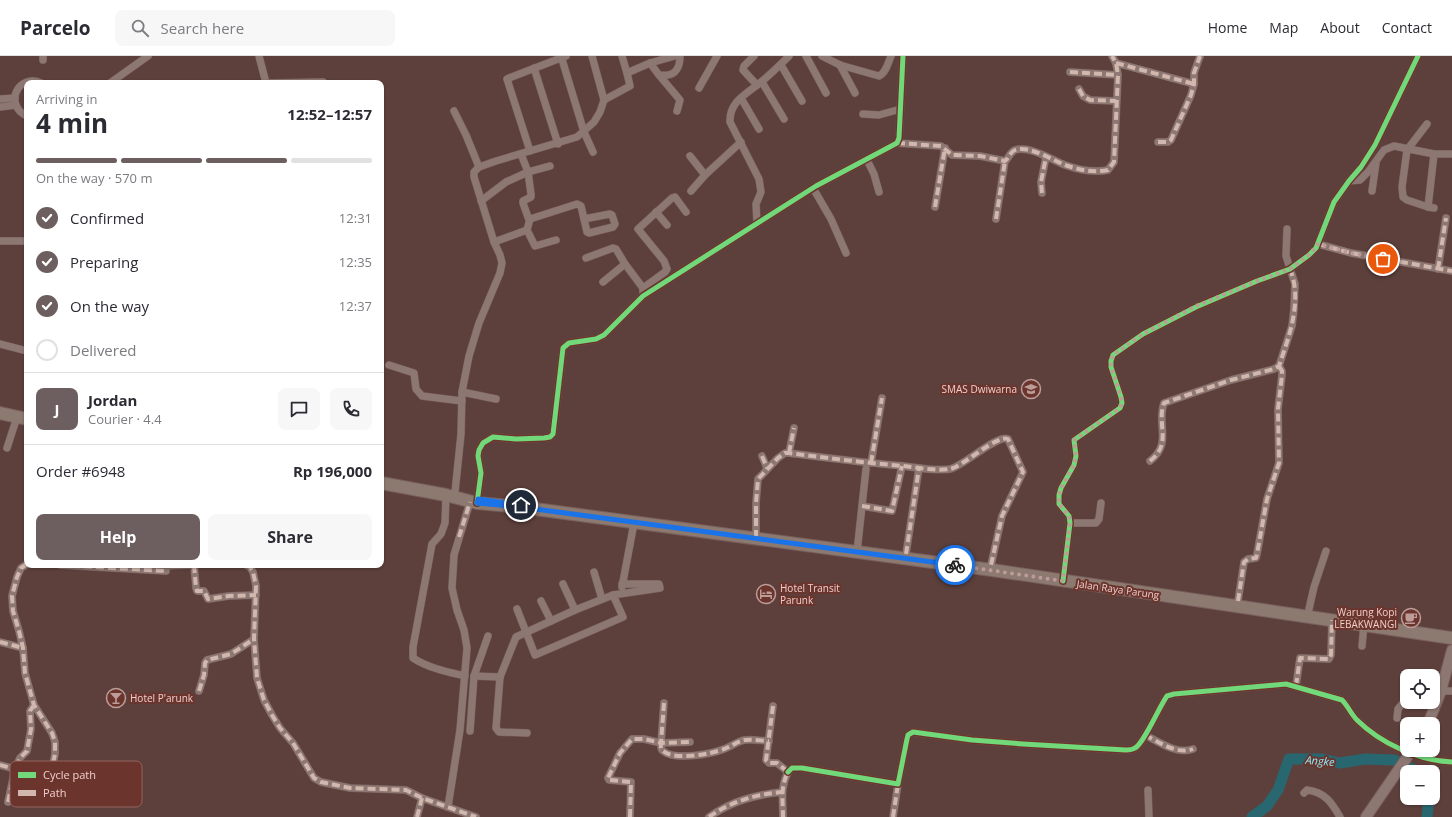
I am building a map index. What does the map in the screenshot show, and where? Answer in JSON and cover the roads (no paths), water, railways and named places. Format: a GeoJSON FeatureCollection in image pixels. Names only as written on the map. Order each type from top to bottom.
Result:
{"type":"FeatureCollection","features":[{"type":"Feature","properties":{"kind":"highway"},"geometry":{"type":"LineString","coordinates":[[0,406],[24,416]]}},
{"type":"Feature","properties":{"kind":"highway"},"geometry":{"type":"LineString","coordinates":[[0,413],[24,416]]}},
{"type":"Feature","properties":{"kind":"highway","name":"Jalan Raya Parung"},"geometry":{"type":"LineString","coordinates":[[384,480],[451,494],[475,501],[634,523],[757,536]]}},
{"type":"Feature","properties":{"kind":"highway","name":"Jalan Raya Parung"},"geometry":{"type":"LineString","coordinates":[[384,483],[451,494]]}},
{"type":"Feature","properties":{"kind":"highway","name":"Jalan Raya Parung"},"geometry":{"type":"LineString","coordinates":[[475,501],[858,549],[1064,578],[1309,609],[1452,630]]}},
{"type":"Feature","properties":{"kind":"highway","name":"Jalan Raya Parung"},"geometry":{"type":"LineString","coordinates":[[858,549],[991,565],[1064,578],[1452,638]]}},
{"type":"Feature","properties":{"kind":"main road"},"geometry":{"type":"LineString","coordinates":[[1440,695],[1452,650]]}},
{"type":"Feature","properties":{"kind":"main road"},"geometry":{"type":"LineString","coordinates":[[1366,817],[1408,757]]}},
{"type":"Feature","properties":{"kind":"street"},"geometry":{"type":"LineString","coordinates":[[114,80],[148,56]]}},
{"type":"Feature","properties":{"kind":"street"},"geometry":{"type":"LineString","coordinates":[[259,56],[265,80]]}},
{"type":"Feature","properties":{"kind":"street"},"geometry":{"type":"LineString","coordinates":[[466,676],[444,671],[420,662],[413,658],[413,647],[432,544],[441,534],[445,523],[451,494],[461,434],[462,392],[469,356],[479,323],[502,263],[474,177],[474,172],[479,167],[558,144],[577,137],[584,132],[594,122],[600,112],[604,100],[592,56]]}},
{"type":"Feature","properties":{"kind":"street"},"geometry":{"type":"LineString","coordinates":[[604,100],[630,86],[622,56]]}},
{"type":"Feature","properties":{"kind":"street"},"geometry":{"type":"LineString","coordinates":[[627,73],[675,56]]}},
{"type":"Feature","properties":{"kind":"street"},"geometry":{"type":"LineString","coordinates":[[659,75],[672,75],[680,63],[680,56]]}},
{"type":"Feature","properties":{"kind":"street"},"geometry":{"type":"LineString","coordinates":[[699,88],[717,56]]}},
{"type":"Feature","properties":{"kind":"street"},"geometry":{"type":"LineString","coordinates":[[754,56],[744,66],[743,70],[759,83],[784,119]]}},
{"type":"Feature","properties":{"kind":"street"},"geometry":{"type":"LineString","coordinates":[[757,222],[756,204],[761,192],[761,186],[759,179],[730,122],[730,112],[733,106],[749,89],[781,65],[789,56]]}},
{"type":"Feature","properties":{"kind":"street"},"geometry":{"type":"LineString","coordinates":[[806,56],[826,93]]}},
{"type":"Feature","properties":{"kind":"street"},"geometry":{"type":"LineString","coordinates":[[822,56],[840,65],[879,76],[882,75],[891,56]]}},
{"type":"Feature","properties":{"kind":"street"},"geometry":{"type":"LineString","coordinates":[[996,219],[1005,161],[1016,149],[1029,150],[1066,165],[1086,171],[1098,172],[1108,170],[1114,162],[1118,75],[1116,63],[1112,56]]}},
{"type":"Feature","properties":{"kind":"street"},"geometry":{"type":"LineString","coordinates":[[1158,142],[1170,140],[1188,102],[1194,84],[1194,73],[1200,56]]}},
{"type":"Feature","properties":{"kind":"street"},"geometry":{"type":"LineString","coordinates":[[1064,578],[1070,523],[1069,516],[1059,504],[1059,495],[1063,484],[1074,465],[1076,456],[1074,440],[1120,408],[1122,403],[1111,367],[1113,355],[1143,334],[1196,306],[1290,269],[1309,255],[1318,244],[1334,202],[1349,180],[1361,167],[1375,145],[1418,56]]}},
{"type":"Feature","properties":{"kind":"street"},"geometry":{"type":"LineString","coordinates":[[530,151],[507,79],[563,57],[584,132],[593,152]]}},
{"type":"Feature","properties":{"kind":"street"},"geometry":{"type":"LineString","coordinates":[[897,143],[899,138],[901,57]]}},
{"type":"Feature","properties":{"kind":"street"},"geometry":{"type":"LineString","coordinates":[[1116,63],[1194,84]]}},
{"type":"Feature","properties":{"kind":"street"},"geometry":{"type":"LineString","coordinates":[[650,64],[680,100],[677,111]]}},
{"type":"Feature","properties":{"kind":"street"},"geometry":{"type":"LineString","coordinates":[[781,65],[802,101]]}},
{"type":"Feature","properties":{"kind":"street"},"geometry":{"type":"LineString","coordinates":[[840,65],[855,93]]}},
{"type":"Feature","properties":{"kind":"street"},"geometry":{"type":"LineString","coordinates":[[534,68],[558,144]]}},
{"type":"Feature","properties":{"kind":"street"},"geometry":{"type":"LineString","coordinates":[[1070,72],[1118,75]]}},
{"type":"Feature","properties":{"kind":"street"},"geometry":{"type":"LineString","coordinates":[[24,84],[17,90],[15,101],[20,112],[24,114]]}},
{"type":"Feature","properties":{"kind":"street"},"geometry":{"type":"LineString","coordinates":[[1079,89],[1083,96],[1090,100],[1116,101]]}},
{"type":"Feature","properties":{"kind":"street"},"geometry":{"type":"LineString","coordinates":[[741,98],[759,129]]}},
{"type":"Feature","properties":{"kind":"street"},"geometry":{"type":"LineString","coordinates":[[0,99],[15,101]]}},
{"type":"Feature","properties":{"kind":"street"},"geometry":{"type":"LineString","coordinates":[[0,107],[15,101]]}},
{"type":"Feature","properties":{"kind":"street"},"geometry":{"type":"LineString","coordinates":[[863,114],[874,116],[897,110],[900,112]]}},
{"type":"Feature","properties":{"kind":"street"},"geometry":{"type":"LineString","coordinates":[[454,111],[479,167]]}},
{"type":"Feature","properties":{"kind":"street"},"geometry":{"type":"LineString","coordinates":[[1427,124],[1407,150],[1402,187],[1403,197],[1407,200],[1431,207],[1434,154]]}},
{"type":"Feature","properties":{"kind":"street"},"geometry":{"type":"LineString","coordinates":[[691,191],[705,175],[740,142]]}},
{"type":"Feature","properties":{"kind":"street"},"geometry":{"type":"LineString","coordinates":[[448,807],[460,730],[466,676],[467,648],[452,588],[454,555],[456,544],[475,501],[481,473],[478,456],[479,450],[483,443],[493,437],[516,439],[550,437],[553,434],[563,348],[569,344],[596,339],[604,335],[643,296],[757,222],[813,188],[897,143],[941,146],[952,155],[980,156],[1005,161]]}},
{"type":"Feature","properties":{"kind":"street"},"geometry":{"type":"LineString","coordinates":[[1349,180],[1360,180],[1368,172],[1384,150],[1394,146],[1407,150],[1434,154],[1452,154]]}},
{"type":"Feature","properties":{"kind":"street"},"geometry":{"type":"LineString","coordinates":[[935,207],[945,148]]}},
{"type":"Feature","properties":{"kind":"street"},"geometry":{"type":"LineString","coordinates":[[521,154],[528,172],[531,194],[531,197],[523,203],[529,220],[527,230],[535,246],[556,240]]}},
{"type":"Feature","properties":{"kind":"street"},"geometry":{"type":"LineString","coordinates":[[690,156],[705,175]]}},
{"type":"Feature","properties":{"kind":"street"},"geometry":{"type":"LineString","coordinates":[[1042,193],[1041,182],[1046,157]]}},
{"type":"Feature","properties":{"kind":"street"},"geometry":{"type":"LineString","coordinates":[[867,160],[874,174],[879,192]]}},
{"type":"Feature","properties":{"kind":"street"},"geometry":{"type":"LineString","coordinates":[[1372,191],[1376,161]]}},
{"type":"Feature","properties":{"kind":"street"},"geometry":{"type":"LineString","coordinates":[[482,201],[506,182],[528,172],[550,166]]}},
{"type":"Feature","properties":{"kind":"street"},"geometry":{"type":"LineString","coordinates":[[813,188],[831,219],[846,253]]}},
{"type":"Feature","properties":{"kind":"street"},"geometry":{"type":"LineString","coordinates":[[643,288],[667,269],[664,261],[638,229],[673,197],[675,197],[686,212]]}},
{"type":"Feature","properties":{"kind":"street"},"geometry":{"type":"LineString","coordinates":[[529,220],[577,204],[581,206],[584,219]]}},
{"type":"Feature","properties":{"kind":"street"},"geometry":{"type":"LineString","coordinates":[[656,212],[667,225]]}},
{"type":"Feature","properties":{"kind":"street"},"geometry":{"type":"LineString","coordinates":[[1438,269],[1446,218]]}},
{"type":"Feature","properties":{"kind":"street"},"geometry":{"type":"LineString","coordinates":[[1150,460],[1162,447],[1162,409],[1164,403],[1231,380],[1274,369],[1279,366],[1292,326],[1295,284],[1286,256],[1287,229]]}},
{"type":"Feature","properties":{"kind":"street"},"geometry":{"type":"LineString","coordinates":[[494,242],[527,230]]}},
{"type":"Feature","properties":{"kind":"street"},"geometry":{"type":"LineString","coordinates":[[0,241],[24,241]]}},
{"type":"Feature","properties":{"kind":"street"},"geometry":{"type":"LineString","coordinates":[[1318,244],[1358,254],[1452,271]]}},
{"type":"Feature","properties":{"kind":"street"},"geometry":{"type":"LineString","coordinates":[[586,258],[613,248],[616,250],[643,288],[643,296]]}},
{"type":"Feature","properties":{"kind":"street"},"geometry":{"type":"LineString","coordinates":[[603,282],[625,264]]}},
{"type":"Feature","properties":{"kind":"street"},"geometry":{"type":"LineString","coordinates":[[0,344],[24,350]]}},
{"type":"Feature","properties":{"kind":"street"},"geometry":{"type":"LineString","coordinates":[[389,365],[414,373],[416,390],[422,396],[462,401]]}},
{"type":"Feature","properties":{"kind":"street"},"geometry":{"type":"LineString","coordinates":[[1238,601],[1244,562],[1248,559],[1256,558],[1266,499],[1279,463],[1278,409],[1282,371],[1279,366]]}},
{"type":"Feature","properties":{"kind":"street"},"geometry":{"type":"LineString","coordinates":[[462,392],[496,399]]}},
{"type":"Feature","properties":{"kind":"street"},"geometry":{"type":"LineString","coordinates":[[872,463],[882,398]]}},
{"type":"Feature","properties":{"kind":"street"},"geometry":{"type":"LineString","coordinates":[[7,448],[24,416]]}},
{"type":"Feature","properties":{"kind":"street"},"geometry":{"type":"LineString","coordinates":[[789,452],[794,428]]}},
{"type":"Feature","properties":{"kind":"street"},"geometry":{"type":"LineString","coordinates":[[757,536],[756,503],[758,478],[784,453],[789,452],[872,463],[937,469],[951,468],[974,456],[1000,438],[1005,438],[1008,439],[1023,470],[1023,473],[1002,516],[991,565]]}},
{"type":"Feature","properties":{"kind":"street"},"geometry":{"type":"LineString","coordinates":[[762,456],[768,468]]}},
{"type":"Feature","properties":{"kind":"street"},"geometry":{"type":"LineString","coordinates":[[862,506],[892,511],[902,466]]}},
{"type":"Feature","properties":{"kind":"street"},"geometry":{"type":"LineString","coordinates":[[906,554],[919,468]]}},
{"type":"Feature","properties":{"kind":"street"},"geometry":{"type":"LineString","coordinates":[[858,549],[866,469]]}},
{"type":"Feature","properties":{"kind":"street"},"geometry":{"type":"LineString","coordinates":[[1070,523],[1096,523],[1099,519],[1101,503]]}},
{"type":"Feature","properties":{"kind":"street"},"geometry":{"type":"LineString","coordinates":[[621,593],[634,523]]}},
{"type":"Feature","properties":{"kind":"street"},"geometry":{"type":"LineString","coordinates":[[1309,609],[1314,586],[1326,552]]}},
{"type":"Feature","properties":{"kind":"street"},"geometry":{"type":"LineString","coordinates":[[24,565],[19,571],[12,596],[13,611],[23,648],[25,673],[34,705],[52,733],[55,754],[53,761]]}},
{"type":"Feature","properties":{"kind":"street"},"geometry":{"type":"LineString","coordinates":[[113,568],[166,571],[166,568]]}},
{"type":"Feature","properties":{"kind":"street"},"geometry":{"type":"LineString","coordinates":[[194,568],[196,588],[197,590],[204,591],[208,599],[229,596],[256,596]]}},
{"type":"Feature","properties":{"kind":"street"},"geometry":{"type":"LineString","coordinates":[[250,568],[255,577],[256,596],[254,639],[257,678],[264,700],[272,715],[280,728],[293,743],[314,778],[321,782],[337,786],[406,790],[422,798],[476,817]]}},
{"type":"Feature","properties":{"kind":"street"},"geometry":{"type":"LineString","coordinates":[[594,572],[602,599]]}},
{"type":"Feature","properties":{"kind":"street"},"geometry":{"type":"LineString","coordinates":[[564,584],[575,610]]}},
{"type":"Feature","properties":{"kind":"street"},"geometry":{"type":"LineString","coordinates":[[526,733],[499,732],[496,728],[500,678],[516,637],[575,610],[613,595],[660,588],[659,584],[622,584]]}},
{"type":"Feature","properties":{"kind":"street"},"geometry":{"type":"LineString","coordinates":[[517,609],[535,655],[623,617],[613,595]]}},
{"type":"Feature","properties":{"kind":"street"},"geometry":{"type":"LineString","coordinates":[[541,601],[550,621]]}},
{"type":"Feature","properties":{"kind":"street"},"geometry":{"type":"LineString","coordinates":[[1296,686],[1300,658],[1329,658],[1331,655],[1332,620]]}},
{"type":"Feature","properties":{"kind":"street"},"geometry":{"type":"LineString","coordinates":[[1362,646],[1364,624]]}},
{"type":"Feature","properties":{"kind":"street"},"geometry":{"type":"LineString","coordinates":[[470,731],[474,676],[488,636]]}},
{"type":"Feature","properties":{"kind":"street"},"geometry":{"type":"LineString","coordinates":[[199,691],[207,660],[231,654],[254,639]]}},
{"type":"Feature","properties":{"kind":"street"},"geometry":{"type":"LineString","coordinates":[[0,642],[23,648]]}},
{"type":"Feature","properties":{"kind":"street"},"geometry":{"type":"LineString","coordinates":[[474,676],[500,678]]}},
{"type":"Feature","properties":{"kind":"street"},"geometry":{"type":"LineString","coordinates":[[893,817],[906,739],[913,732],[1016,744],[1133,750],[1137,747],[1145,735],[1167,696],[1174,694],[1286,684],[1296,686],[1342,700],[1355,719],[1370,732],[1400,748]]}},
{"type":"Feature","properties":{"kind":"street"},"geometry":{"type":"LineString","coordinates":[[1442,691],[1452,691]]}},
{"type":"Feature","properties":{"kind":"street"},"geometry":{"type":"LineString","coordinates":[[664,703],[661,749],[671,755],[693,756],[723,750],[741,741],[769,741]]}},
{"type":"Feature","properties":{"kind":"street"},"geometry":{"type":"LineString","coordinates":[[19,761],[27,751],[30,729],[30,711],[34,705]]}},
{"type":"Feature","properties":{"kind":"street"},"geometry":{"type":"LineString","coordinates":[[773,706],[766,760],[767,762],[777,763],[788,772]]}},
{"type":"Feature","properties":{"kind":"street"},"geometry":{"type":"LineString","coordinates":[[1397,718],[1398,709],[1400,706]]}},
{"type":"Feature","properties":{"kind":"street"},"geometry":{"type":"LineString","coordinates":[[1145,735],[1177,750],[1188,751],[1193,749]]}},
{"type":"Feature","properties":{"kind":"street"},"geometry":{"type":"LineString","coordinates":[[630,817],[632,783],[628,781],[609,780],[608,778],[620,754],[632,739],[644,739],[661,743],[690,742]]}},
{"type":"Feature","properties":{"kind":"street"},"geometry":{"type":"LineString","coordinates":[[1423,757],[1452,762]]}},
{"type":"Feature","properties":{"kind":"street"},"geometry":{"type":"LineString","coordinates":[[0,765],[10,768]]}},
{"type":"Feature","properties":{"kind":"street"},"geometry":{"type":"LineString","coordinates":[[783,817],[782,792],[785,778],[792,768],[802,768],[898,784]]}},
{"type":"Feature","properties":{"kind":"street"},"geometry":{"type":"LineString","coordinates":[[1148,790],[1149,817]]}},
{"type":"Feature","properties":{"kind":"street"},"geometry":{"type":"LineString","coordinates":[[1304,793],[1307,790],[1313,790],[1329,799],[1340,817]]}},
{"type":"Feature","properties":{"kind":"street"},"geometry":{"type":"LineString","coordinates":[[709,817],[717,814],[730,804],[754,796],[782,792]]}},
{"type":"Feature","properties":{"kind":"street"},"geometry":{"type":"LineString","coordinates":[[8,802],[10,793]]}},
{"type":"Feature","properties":{"kind":"street"},"geometry":{"type":"LineString","coordinates":[[417,817],[422,798]]}},
{"type":"Feature","properties":{"kind":"waterway","name":"Angke"},"geometry":{"type":"LineString","coordinates":[[1252,817],[1267,806],[1278,790],[1289,759],[1322,759],[1340,763],[1365,759],[1394,760],[1404,765]]}},
{"type":"Feature","properties":{"kind":"waterway","name":"Angke"},"geometry":{"type":"LineString","coordinates":[[1427,817],[1428,805]]}},
{"type":"Feature","properties":{"kind":"place","name":"SMAS Dwiwarna"},"geometry":{"type":"Point","coordinates":[1031,389]}},
{"type":"Feature","properties":{"kind":"place","name":"Hotel Transit Parunk"},"geometry":{"type":"Point","coordinates":[766,594]}},
{"type":"Feature","properties":{"kind":"place","name":"Warung Kopi LEBAKWANGI"},"geometry":{"type":"Point","coordinates":[1411,618]}},
{"type":"Feature","properties":{"kind":"place","name":"Hotel P'arunk"},"geometry":{"type":"Point","coordinates":[116,698]}}]}
